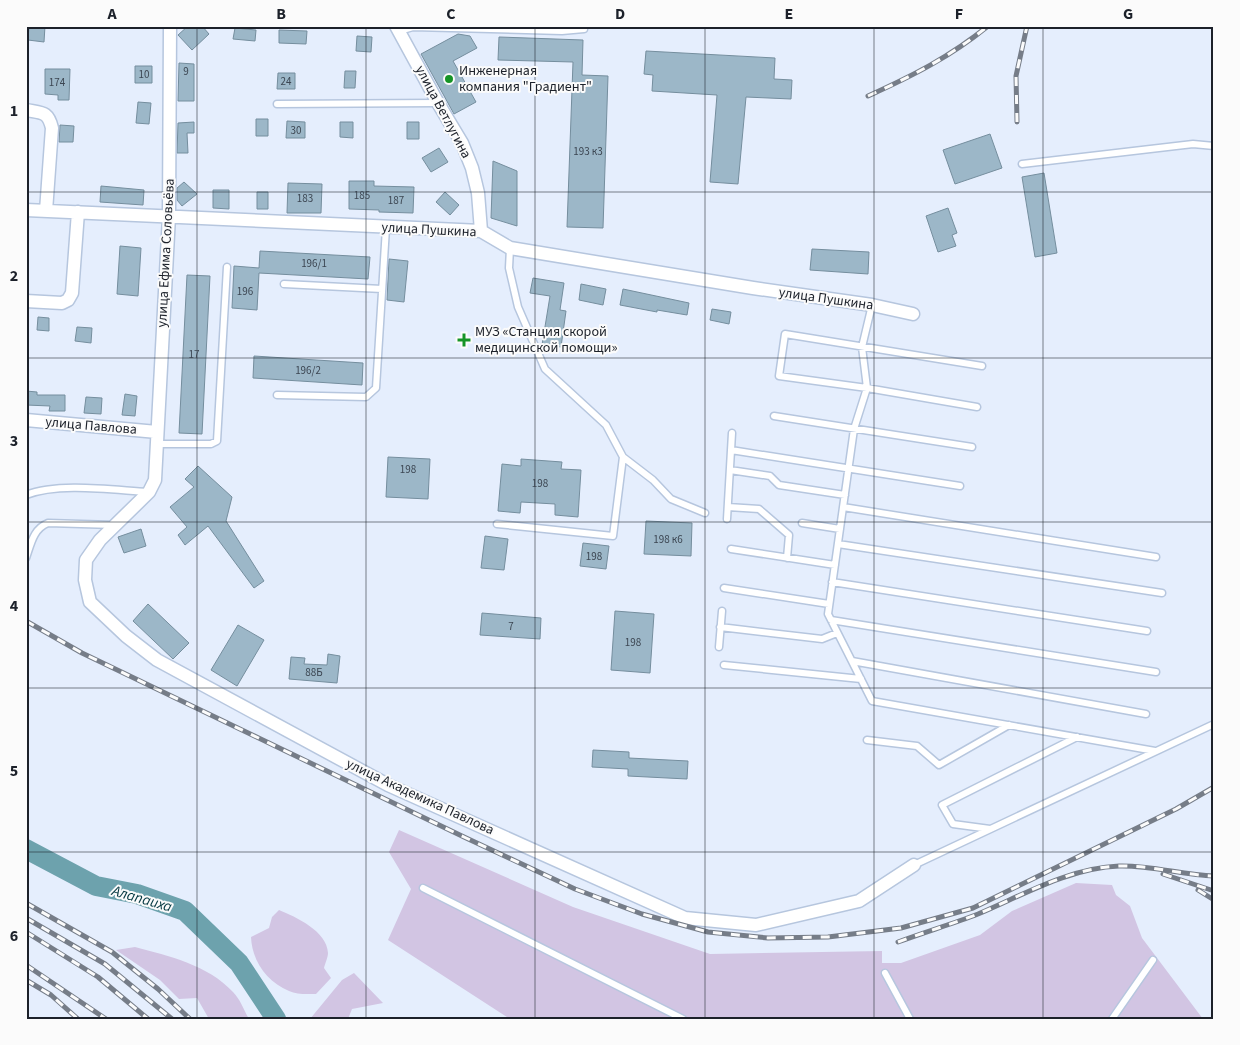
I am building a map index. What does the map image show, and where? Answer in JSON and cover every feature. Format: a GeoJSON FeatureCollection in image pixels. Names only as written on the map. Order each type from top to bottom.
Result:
{"type":"FeatureCollection","features":[{"type":"Feature","properties":{"kind":"street","name":"улица Ефима Соловьёва"},"geometry":{"type":"LineString","coordinates":[[155,480],[169,216],[170,26]]}},
{"type":"Feature","properties":{"kind":"street","name":"улица Ветлугина"},"geometry":{"type":"LineString","coordinates":[[398,29],[462,143],[472,168],[478,193],[481,231]]}},
{"type":"Feature","properties":{"kind":"street"},"geometry":{"type":"LineString","coordinates":[[26,110],[44,113],[49,117],[52,128],[46,211]]}},
{"type":"Feature","properties":{"kind":"street","name":"улица Пушкина"},"geometry":{"type":"LineString","coordinates":[[26,210],[481,231],[510,248],[743,287],[872,305],[913,314]]}},
{"type":"Feature","properties":{"kind":"street"},"geometry":{"type":"LineString","coordinates":[[26,301],[62,303],[68,300],[72,293],[78,212]]}},
{"type":"Feature","properties":{"kind":"street","name":"улица Павлова"},"geometry":{"type":"LineString","coordinates":[[26,420],[157,438]]}},
{"type":"Feature","properties":{"kind":"street","name":"улица Академика Павлова"},"geometry":{"type":"LineString","coordinates":[[155,480],[149,492],[100,540],[86,560],[85,580],[90,602],[126,636],[157,660],[388,785],[685,918],[756,925],[859,901],[914,865]]}},
{"type":"Feature","properties":{"kind":"lane"},"geometry":{"type":"LineString","coordinates":[[398,29],[413,26],[562,31],[574,28],[584,29]]}},
{"type":"Feature","properties":{"kind":"lane"},"geometry":{"type":"LineString","coordinates":[[277,104],[438,103]]}},
{"type":"Feature","properties":{"kind":"lane"},"geometry":{"type":"LineString","coordinates":[[1022,164],[1193,144],[1214,146]]}},
{"type":"Feature","properties":{"kind":"lane"},"geometry":{"type":"LineString","coordinates":[[277,395],[366,397],[376,388],[386,228]]}},
{"type":"Feature","properties":{"kind":"lane"},"geometry":{"type":"LineString","coordinates":[[510,248],[510,268],[518,307],[545,369],[606,425],[623,457],[654,480],[671,499],[705,513]]}},
{"type":"Feature","properties":{"kind":"lane"},"geometry":{"type":"LineString","coordinates":[[157,438],[211,444],[217,441],[227,267]]}},
{"type":"Feature","properties":{"kind":"lane"},"geometry":{"type":"LineString","coordinates":[[284,284],[382,290]]}},
{"type":"Feature","properties":{"kind":"lane"},"geometry":{"type":"LineString","coordinates":[[872,305],[862,346],[867,388],[854,429],[828,614],[872,701],[1155,751]]}},
{"type":"Feature","properties":{"kind":"lane"},"geometry":{"type":"LineString","coordinates":[[977,407],[867,388],[779,376],[785,334],[982,366]]}},
{"type":"Feature","properties":{"kind":"lane"},"geometry":{"type":"LineString","coordinates":[[774,416],[972,447]]}},
{"type":"Feature","properties":{"kind":"lane"},"geometry":{"type":"LineString","coordinates":[[727,519],[732,433]]}},
{"type":"Feature","properties":{"kind":"lane"},"geometry":{"type":"LineString","coordinates":[[731,450],[960,486]]}},
{"type":"Feature","properties":{"kind":"lane"},"geometry":{"type":"LineString","coordinates":[[497,524],[613,536],[623,457]]}},
{"type":"Feature","properties":{"kind":"lane"},"geometry":{"type":"LineString","coordinates":[[730,470],[770,476],[779,485],[845,495]]}},
{"type":"Feature","properties":{"kind":"lane"},"geometry":{"type":"LineString","coordinates":[[26,495],[39,490],[57,488],[149,492]]}},
{"type":"Feature","properties":{"kind":"lane"},"geometry":{"type":"LineString","coordinates":[[728,506],[759,509],[789,535],[787,558]]}},
{"type":"Feature","properties":{"kind":"lane"},"geometry":{"type":"LineString","coordinates":[[843,508],[1156,557]]}},
{"type":"Feature","properties":{"kind":"lane"},"geometry":{"type":"LineString","coordinates":[[26,558],[36,531],[48,523],[115,525]]}},
{"type":"Feature","properties":{"kind":"lane"},"geometry":{"type":"LineString","coordinates":[[802,523],[840,529]]}},
{"type":"Feature","properties":{"kind":"lane"},"geometry":{"type":"LineString","coordinates":[[838,544],[1162,593]]}},
{"type":"Feature","properties":{"kind":"lane"},"geometry":{"type":"LineString","coordinates":[[731,549],[835,566]]}},
{"type":"Feature","properties":{"kind":"lane"},"geometry":{"type":"LineString","coordinates":[[832,582],[1147,631]]}},
{"type":"Feature","properties":{"kind":"lane"},"geometry":{"type":"LineString","coordinates":[[724,588],[829,604]]}},
{"type":"Feature","properties":{"kind":"lane"},"geometry":{"type":"LineString","coordinates":[[719,647],[722,611]]}},
{"type":"Feature","properties":{"kind":"lane"},"geometry":{"type":"LineString","coordinates":[[831,620],[1156,672]]}},
{"type":"Feature","properties":{"kind":"lane"},"geometry":{"type":"LineString","coordinates":[[720,627],[822,639],[837,632]]}},
{"type":"Feature","properties":{"kind":"lane"},"geometry":{"type":"LineString","coordinates":[[852,661],[1146,714]]}},
{"type":"Feature","properties":{"kind":"lane"},"geometry":{"type":"LineString","coordinates":[[724,666],[861,679]]}},
{"type":"Feature","properties":{"kind":"lane"},"geometry":{"type":"LineString","coordinates":[[914,865],[1214,724]]}},
{"type":"Feature","properties":{"kind":"lane"},"geometry":{"type":"LineString","coordinates":[[867,740],[917,746],[940,765],[1009,725]]}},
{"type":"Feature","properties":{"kind":"lane"},"geometry":{"type":"LineString","coordinates":[[991,829],[953,824],[942,805],[1077,737]]}},
{"type":"Feature","properties":{"kind":"lane"},"geometry":{"type":"LineString","coordinates":[[423,888],[683,1019]]}},
{"type":"Feature","properties":{"kind":"lane"},"geometry":{"type":"LineString","coordinates":[[1112,1019],[1152,960]]}},
{"type":"Feature","properties":{"kind":"lane"},"geometry":{"type":"LineString","coordinates":[[885,973],[910,1019]]}},
{"type":"Feature","properties":{"kind":"shaded area"},"geometry":{"type":"Polygon","coordinates":[[[399,830],[573,907],[710,954],[882,951],[882,963],[901,963],[980,935],[1012,911],[1076,883],[1112,885],[1116,895],[1130,906],[1142,938],[1203,1019],[510,1019],[388,940],[411,889],[389,852],[399,830]]]}},
{"type":"Feature","properties":{"kind":"shaded area"},"geometry":{"type":"Polygon","coordinates":[[[279,910],[310,926],[326,945],[328,955],[324,968],[331,978],[316,994],[295,993],[281,987],[262,970],[254,954],[251,937],[269,928],[272,917],[279,910]]]}},
{"type":"Feature","properties":{"kind":"shaded area"},"geometry":{"type":"Polygon","coordinates":[[[135,947],[187,963],[212,975],[235,995],[249,1019],[209,1019],[197,998],[179,999],[160,980],[116,950],[135,947]]]}},
{"type":"Feature","properties":{"kind":"shaded area"},"geometry":{"type":"Polygon","coordinates":[[[354,973],[383,1003],[352,1009],[348,1019],[310,1019],[342,980],[354,973]]]}},
{"type":"Feature","properties":{"kind":"building"},"geometry":{"type":"Polygon","coordinates":[[[29,26],[45,26],[44,42],[28,40],[29,26]]]}},
{"type":"Feature","properties":{"kind":"building"},"geometry":{"type":"Polygon","coordinates":[[[188,26],[202,26],[209,34],[192,50],[178,35],[188,26]]]}},
{"type":"Feature","properties":{"kind":"building"},"geometry":{"type":"Polygon","coordinates":[[[235,28],[256,30],[255,41],[233,39],[235,28]]]}},
{"type":"Feature","properties":{"kind":"building"},"geometry":{"type":"Polygon","coordinates":[[[279,30],[307,31],[306,44],[279,43],[279,30]]]}},
{"type":"Feature","properties":{"kind":"building","name":"Инженерная компания \"Градиент\""},"geometry":{"type":"Polygon","coordinates":[[[458,34],[470,36],[477,48],[453,61],[476,102],[454,114],[421,54],[458,34]]]}},
{"type":"Feature","properties":{"kind":"building"},"geometry":{"type":"Polygon","coordinates":[[[357,36],[372,37],[371,52],[356,51],[357,36]]]}},
{"type":"Feature","properties":{"kind":"building"},"geometry":{"type":"Polygon","coordinates":[[[499,37],[583,40],[582,75],[608,76],[603,228],[567,227],[573,62],[498,60],[499,37]]]}},
{"type":"Feature","properties":{"kind":"building"},"geometry":{"type":"Polygon","coordinates":[[[646,51],[775,58],[774,79],[792,80],[791,99],[746,97],[738,184],[710,182],[717,95],[652,91],[653,75],[644,74],[646,51]]]}},
{"type":"Feature","properties":{"kind":"building"},"geometry":{"type":"Polygon","coordinates":[[[179,63],[194,64],[194,101],[178,101],[179,63]]]}},
{"type":"Feature","properties":{"kind":"building"},"geometry":{"type":"Polygon","coordinates":[[[135,66],[152,66],[152,83],[135,83],[135,66]]]}},
{"type":"Feature","properties":{"kind":"building"},"geometry":{"type":"Polygon","coordinates":[[[45,69],[70,69],[69,100],[58,100],[58,95],[45,94],[45,69]]]}},
{"type":"Feature","properties":{"kind":"building"},"geometry":{"type":"Polygon","coordinates":[[[345,71],[356,71],[355,88],[344,88],[345,71]]]}},
{"type":"Feature","properties":{"kind":"building"},"geometry":{"type":"Polygon","coordinates":[[[278,73],[295,73],[295,89],[277,89],[278,73]]]}},
{"type":"Feature","properties":{"kind":"building"},"geometry":{"type":"Polygon","coordinates":[[[138,102],[151,103],[149,124],[136,123],[138,102]]]}},
{"type":"Feature","properties":{"kind":"building"},"geometry":{"type":"Polygon","coordinates":[[[256,119],[268,119],[268,136],[256,136],[256,119]]]}},
{"type":"Feature","properties":{"kind":"building"},"geometry":{"type":"Polygon","coordinates":[[[287,121],[305,122],[305,138],[286,138],[287,121]]]}},
{"type":"Feature","properties":{"kind":"building"},"geometry":{"type":"Polygon","coordinates":[[[194,122],[194,133],[187,133],[188,153],[177,153],[178,123],[194,122]]]}},
{"type":"Feature","properties":{"kind":"building"},"geometry":{"type":"Polygon","coordinates":[[[340,122],[353,122],[353,138],[340,137],[340,122]]]}},
{"type":"Feature","properties":{"kind":"building"},"geometry":{"type":"Polygon","coordinates":[[[407,122],[419,122],[419,139],[407,139],[407,122]]]}},
{"type":"Feature","properties":{"kind":"building"},"geometry":{"type":"Polygon","coordinates":[[[60,125],[74,126],[73,142],[59,142],[60,125]]]}},
{"type":"Feature","properties":{"kind":"building"},"geometry":{"type":"Polygon","coordinates":[[[990,134],[1002,168],[955,184],[943,150],[990,134]]]}},
{"type":"Feature","properties":{"kind":"building"},"geometry":{"type":"Polygon","coordinates":[[[439,148],[448,162],[431,172],[422,158],[439,148]]]}},
{"type":"Feature","properties":{"kind":"building"},"geometry":{"type":"Polygon","coordinates":[[[493,161],[517,171],[517,226],[491,218],[493,161]]]}},
{"type":"Feature","properties":{"kind":"building"},"geometry":{"type":"Polygon","coordinates":[[[1044,173],[1057,253],[1035,257],[1022,177],[1044,173]]]}},
{"type":"Feature","properties":{"kind":"building"},"geometry":{"type":"Polygon","coordinates":[[[349,181],[374,181],[374,186],[414,187],[413,213],[349,209],[349,181]]]}},
{"type":"Feature","properties":{"kind":"building"},"geometry":{"type":"Polygon","coordinates":[[[184,182],[197,194],[182,206],[177,200],[177,188],[184,182]]]}},
{"type":"Feature","properties":{"kind":"building"},"geometry":{"type":"Polygon","coordinates":[[[288,183],[322,184],[321,213],[287,213],[288,183]]]}},
{"type":"Feature","properties":{"kind":"building"},"geometry":{"type":"Polygon","coordinates":[[[101,186],[144,190],[143,205],[100,202],[101,186]]]}},
{"type":"Feature","properties":{"kind":"building"},"geometry":{"type":"Polygon","coordinates":[[[213,190],[229,190],[229,209],[213,208],[213,190]]]}},
{"type":"Feature","properties":{"kind":"building"},"geometry":{"type":"Polygon","coordinates":[[[257,192],[268,192],[268,209],[257,209],[257,192]]]}},
{"type":"Feature","properties":{"kind":"building"},"geometry":{"type":"Polygon","coordinates":[[[445,192],[459,205],[450,215],[436,202],[445,192]]]}},
{"type":"Feature","properties":{"kind":"building"},"geometry":{"type":"Polygon","coordinates":[[[948,208],[957,233],[952,235],[956,246],[938,252],[926,216],[948,208]]]}},
{"type":"Feature","properties":{"kind":"building"},"geometry":{"type":"Polygon","coordinates":[[[120,246],[141,248],[138,296],[117,294],[120,246]]]}},
{"type":"Feature","properties":{"kind":"building"},"geometry":{"type":"Polygon","coordinates":[[[812,249],[869,252],[868,274],[810,270],[812,249]]]}},
{"type":"Feature","properties":{"kind":"building"},"geometry":{"type":"Polygon","coordinates":[[[260,251],[370,257],[368,279],[259,273],[257,310],[232,308],[234,266],[259,268],[260,251]]]}},
{"type":"Feature","properties":{"kind":"building"},"geometry":{"type":"Polygon","coordinates":[[[389,259],[408,261],[404,302],[387,300],[389,259]]]}},
{"type":"Feature","properties":{"kind":"building"},"geometry":{"type":"Polygon","coordinates":[[[187,275],[210,276],[202,434],[179,433],[187,275]]]}},
{"type":"Feature","properties":{"kind":"building"},"geometry":{"type":"Polygon","coordinates":[[[533,278],[564,283],[560,310],[566,311],[561,347],[542,345],[550,296],[530,293],[533,278]]]}},
{"type":"Feature","properties":{"kind":"building"},"geometry":{"type":"Polygon","coordinates":[[[581,284],[606,289],[603,305],[579,300],[581,284]]]}},
{"type":"Feature","properties":{"kind":"building"},"geometry":{"type":"Polygon","coordinates":[[[623,289],[689,303],[687,315],[620,305],[623,289]]]}},
{"type":"Feature","properties":{"kind":"building"},"geometry":{"type":"Polygon","coordinates":[[[712,309],[731,312],[729,324],[710,320],[712,309]]]}},
{"type":"Feature","properties":{"kind":"building"},"geometry":{"type":"Polygon","coordinates":[[[38,317],[49,318],[49,331],[37,330],[38,317]]]}},
{"type":"Feature","properties":{"kind":"building"},"geometry":{"type":"Polygon","coordinates":[[[77,327],[92,328],[91,343],[75,341],[77,327]]]}},
{"type":"Feature","properties":{"kind":"building"},"geometry":{"type":"Polygon","coordinates":[[[254,356],[363,363],[362,385],[253,378],[254,356]]]}},
{"type":"Feature","properties":{"kind":"building"},"geometry":{"type":"Polygon","coordinates":[[[26,391],[37,392],[37,395],[65,395],[65,411],[49,411],[50,406],[26,405],[26,391]]]}},
{"type":"Feature","properties":{"kind":"building"},"geometry":{"type":"Polygon","coordinates":[[[125,394],[137,396],[135,416],[122,415],[125,394]]]}},
{"type":"Feature","properties":{"kind":"building"},"geometry":{"type":"Polygon","coordinates":[[[86,397],[102,398],[101,414],[84,413],[86,397]]]}},
{"type":"Feature","properties":{"kind":"building"},"geometry":{"type":"Polygon","coordinates":[[[388,457],[430,459],[428,499],[386,497],[388,457]]]}},
{"type":"Feature","properties":{"kind":"building"},"geometry":{"type":"Polygon","coordinates":[[[521,459],[562,462],[561,469],[581,470],[578,517],[555,515],[555,504],[521,502],[520,513],[498,511],[502,464],[521,466],[521,459]]]}},
{"type":"Feature","properties":{"kind":"building"},"geometry":{"type":"Polygon","coordinates":[[[198,466],[232,497],[226,521],[264,581],[254,588],[208,526],[185,545],[178,535],[187,527],[170,507],[194,487],[185,479],[198,466]]]}},
{"type":"Feature","properties":{"kind":"building"},"geometry":{"type":"Polygon","coordinates":[[[646,521],[692,523],[691,556],[644,554],[646,521]]]}},
{"type":"Feature","properties":{"kind":"building"},"geometry":{"type":"Polygon","coordinates":[[[141,529],[146,546],[124,553],[118,537],[141,529]]]}},
{"type":"Feature","properties":{"kind":"building"},"geometry":{"type":"Polygon","coordinates":[[[485,536],[508,539],[504,570],[481,568],[485,536]]]}},
{"type":"Feature","properties":{"kind":"building"},"geometry":{"type":"Polygon","coordinates":[[[583,543],[609,546],[606,569],[580,566],[583,543]]]}},
{"type":"Feature","properties":{"kind":"building"},"geometry":{"type":"Polygon","coordinates":[[[148,604],[189,643],[173,659],[133,621],[148,604]]]}},
{"type":"Feature","properties":{"kind":"building"},"geometry":{"type":"Polygon","coordinates":[[[615,611],[654,614],[650,673],[611,670],[615,611]]]}},
{"type":"Feature","properties":{"kind":"building"},"geometry":{"type":"Polygon","coordinates":[[[482,613],[541,618],[540,639],[480,635],[482,613]]]}},
{"type":"Feature","properties":{"kind":"building"},"geometry":{"type":"Polygon","coordinates":[[[238,625],[264,640],[237,686],[211,670],[238,625]]]}},
{"type":"Feature","properties":{"kind":"building"},"geometry":{"type":"Polygon","coordinates":[[[328,654],[340,656],[337,683],[289,679],[291,657],[305,658],[304,664],[327,665],[328,654]]]}},
{"type":"Feature","properties":{"kind":"building"},"geometry":{"type":"Polygon","coordinates":[[[593,750],[629,752],[629,758],[688,761],[687,779],[628,776],[628,769],[592,767],[593,750]]]}},
{"type":"Feature","properties":{"kind":"waterway","name":"Алапаиха"},"geometry":{"type":"LineString","coordinates":[[26,849],[96,886],[137,894],[185,911],[239,963],[276,1019]]}},
{"type":"Feature","properties":{"kind":"railway"},"geometry":{"type":"LineString","coordinates":[[868,96],[930,65],[988,26]]}},
{"type":"Feature","properties":{"kind":"railway"},"geometry":{"type":"LineString","coordinates":[[1017,122],[1016,76],[1027,26]]}},
{"type":"Feature","properties":{"kind":"railway"},"geometry":{"type":"LineString","coordinates":[[26,621],[82,653],[575,889],[642,914],[708,932],[768,938],[828,937],[901,928],[973,908],[1176,809],[1214,787]]}},
{"type":"Feature","properties":{"kind":"railway"},"geometry":{"type":"LineString","coordinates":[[898,942],[978,914],[1064,877],[1100,868],[1131,866],[1214,876]]}},
{"type":"Feature","properties":{"kind":"railway"},"geometry":{"type":"LineString","coordinates":[[1163,874],[1214,891]]}},
{"type":"Feature","properties":{"kind":"railway"},"geometry":{"type":"LineString","coordinates":[[1198,890],[1214,900]]}},
{"type":"Feature","properties":{"kind":"railway"},"geometry":{"type":"LineString","coordinates":[[26,903],[112,952],[158,989],[190,1019]]}},
{"type":"Feature","properties":{"kind":"railway"},"geometry":{"type":"LineString","coordinates":[[26,918],[105,964],[172,1019]]}},
{"type":"Feature","properties":{"kind":"railway"},"geometry":{"type":"LineString","coordinates":[[26,932],[98,977],[148,1019]]}},
{"type":"Feature","properties":{"kind":"railway"},"geometry":{"type":"LineString","coordinates":[[26,965],[106,1019]]}},
{"type":"Feature","properties":{"kind":"railway"},"geometry":{"type":"LineString","coordinates":[[26,980],[51,995],[78,1019]]}},
{"type":"Feature","properties":{"kind":"place","name":"Инженерная компания \"Градиент\""},"geometry":{"type":"Point","coordinates":[449,79]}},
{"type":"Feature","properties":{"kind":"place","name":"МУЗ «Станция скорой медицинской помощи»"},"geometry":{"type":"Point","coordinates":[464,340]}}]}
